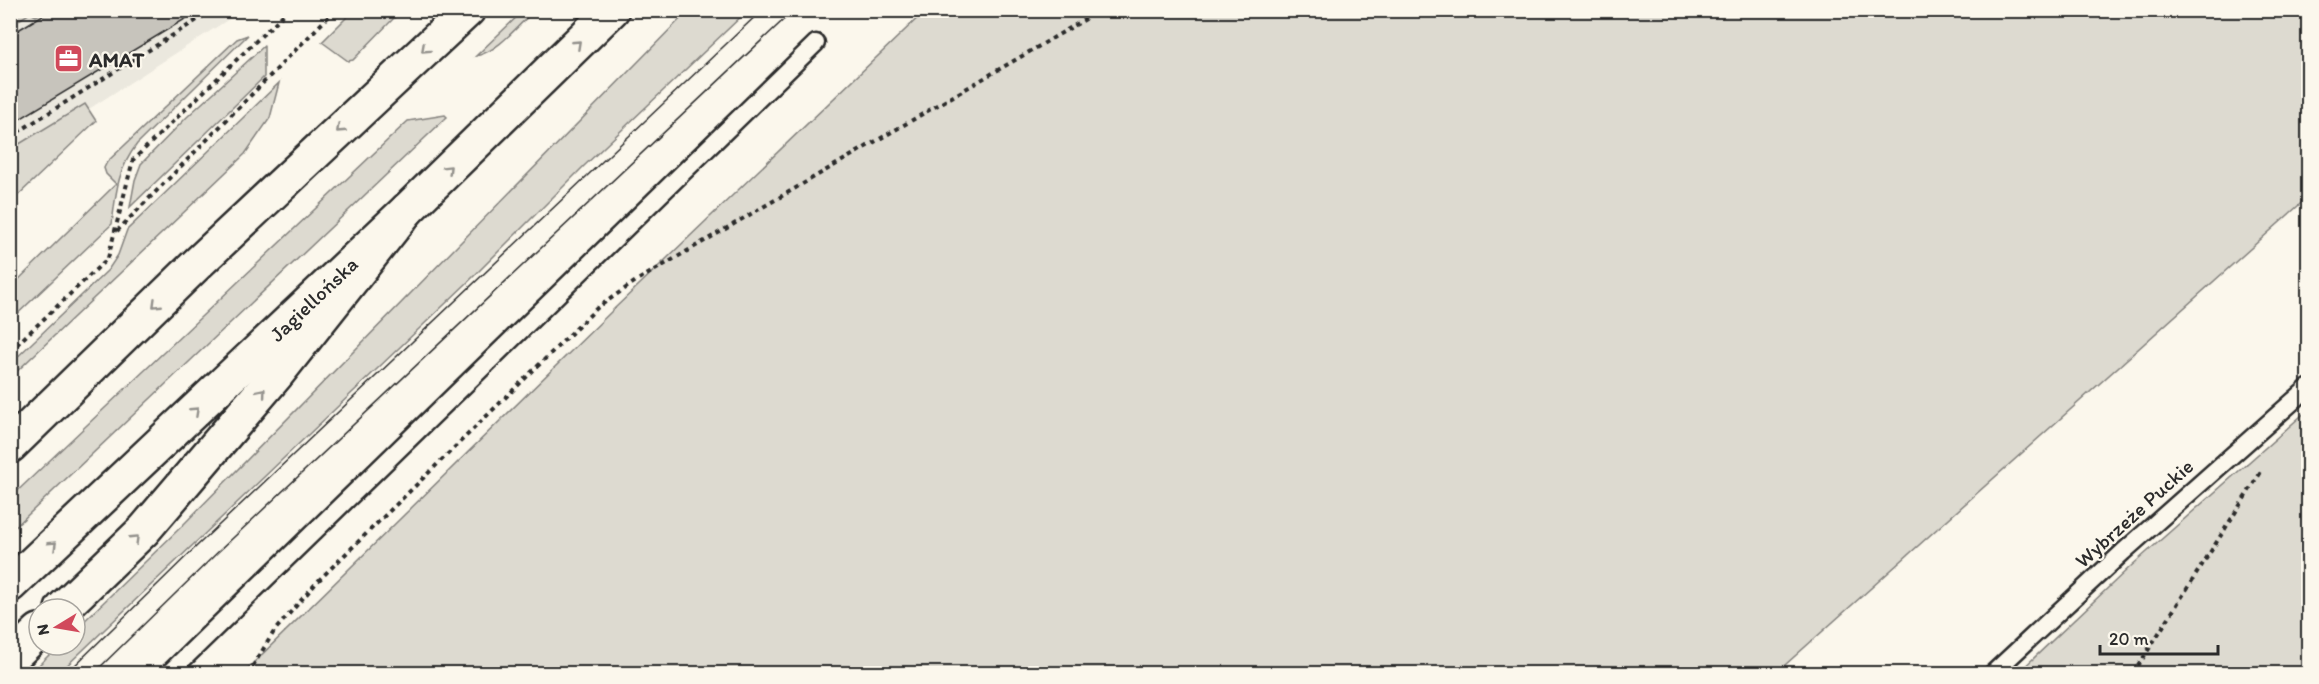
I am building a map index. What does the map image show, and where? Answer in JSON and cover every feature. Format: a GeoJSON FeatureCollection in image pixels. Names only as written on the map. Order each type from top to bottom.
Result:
{"type":"FeatureCollection","features":[{"type":"Feature","properties":{"kind":"main road"},"geometry":{"type":"LineString","coordinates":[[10,446],[198,263],[468,10]]}},
{"type":"Feature","properties":{"kind":"main road","name":"Jagiellońska"},"geometry":{"type":"LineString","coordinates":[[10,585],[407,210],[612,10]]}},
{"type":"Feature","properties":{"kind":"main road"},"geometry":{"type":"LineString","coordinates":[[74,597],[144,530],[277,374],[407,210]]}},
{"type":"Feature","properties":{"kind":"main road"},"geometry":{"type":"LineString","coordinates":[[10,659],[27,643]]}},
{"type":"Feature","properties":{"kind":"lane"},"geometry":{"type":"LineString","coordinates":[[168,674],[816,44]]}},
{"type":"Feature","properties":{"kind":"lane","name":"Wybrzeże Puckie"},"geometry":{"type":"LineString","coordinates":[[1992,674],[2114,560],[2308,388]]}},
{"type":"Feature","properties":{"kind":"path"},"geometry":{"type":"LineString","coordinates":[[10,137],[213,10]]}},
{"type":"Feature","properties":{"kind":"path"},"geometry":{"type":"LineString","coordinates":[[10,351],[108,258],[117,231],[133,160],[288,10]]}},
{"type":"Feature","properties":{"kind":"path"},"geometry":{"type":"LineString","coordinates":[[117,231],[335,10]]}},
{"type":"Feature","properties":{"kind":"path"},"geometry":{"type":"LineString","coordinates":[[248,674],[275,630],[318,581],[597,308],[636,281],[1101,10]]}},
{"type":"Feature","properties":{"kind":"path"},"geometry":{"type":"LineString","coordinates":[[2133,674],[2264,467]]}},
{"type":"Feature","properties":{"kind":"shaded area"},"geometry":{"type":"Polygon","coordinates":[[[11,10],[45,11],[36,16],[30,13],[11,25],[11,10]]]}},
{"type":"Feature","properties":{"kind":"shaded area"},"geometry":{"type":"Polygon","coordinates":[[[394,10],[395,17],[353,60],[348,61],[322,42],[353,11],[394,10]]]}},
{"type":"Feature","properties":{"kind":"shaded area"},"geometry":{"type":"Polygon","coordinates":[[[524,10],[534,11],[500,44],[476,56],[524,10]]]}},
{"type":"Feature","properties":{"kind":"shaded area"},"geometry":{"type":"Polygon","coordinates":[[[926,10],[2308,11],[2308,197],[1776,673],[243,673],[615,308],[926,10]]]}},
{"type":"Feature","properties":{"kind":"shaded area"},"geometry":{"type":"Polygon","coordinates":[[[11,11],[239,11],[240,12],[11,159],[11,11]]]}},
{"type":"Feature","properties":{"kind":"shaded area"},"geometry":{"type":"Polygon","coordinates":[[[688,11],[747,11],[584,166],[466,284],[87,646],[87,618],[182,526],[688,11]]]}},
{"type":"Feature","properties":{"kind":"shaded area"},"geometry":{"type":"Polygon","coordinates":[[[248,35],[137,144],[121,173],[112,224],[11,320],[11,287],[116,184],[106,174],[104,168],[107,162],[237,39],[248,35]]]}},
{"type":"Feature","properties":{"kind":"shaded area"},"geometry":{"type":"Polygon","coordinates":[[[264,46],[264,77],[130,207],[135,180],[141,164],[187,117],[264,46]]]}},
{"type":"Feature","properties":{"kind":"shaded area"},"geometry":{"type":"Polygon","coordinates":[[[279,83],[270,118],[245,154],[11,377],[11,363],[108,270],[118,255],[127,230],[279,83]]]}},
{"type":"Feature","properties":{"kind":"shaded area"},"geometry":{"type":"Polygon","coordinates":[[[85,104],[96,121],[11,202],[11,149],[85,104]]]}},
{"type":"Feature","properties":{"kind":"shaded area"},"geometry":{"type":"Polygon","coordinates":[[[445,115],[447,117],[11,531],[11,497],[408,121],[445,115]]]}},
{"type":"Feature","properties":{"kind":"shaded area"},"geometry":{"type":"Polygon","coordinates":[[[2308,410],[2308,673],[2018,673],[2130,567],[2308,410]]]}},
{"type":"Feature","properties":{"kind":"shaded area"},"geometry":{"type":"Polygon","coordinates":[[[47,657],[76,657],[59,673],[31,673],[47,657]]]}},
{"type":"Feature","properties":{"kind":"building"},"geometry":{"type":"Polygon","coordinates":[[[51,10],[200,10],[10,125],[10,35],[51,10]]]}},
{"type":"Feature","properties":{"kind":"tram line"},"geometry":{"type":"LineString","coordinates":[[66,674],[200,543],[762,10]]}},
{"type":"Feature","properties":{"kind":"tram line"},"geometry":{"type":"LineString","coordinates":[[93,674],[218,552],[794,10]]}},
{"type":"Feature","properties":{"kind":"place","name":"AMAT"},"geometry":{"type":"Point","coordinates":[68,59]}}]}
